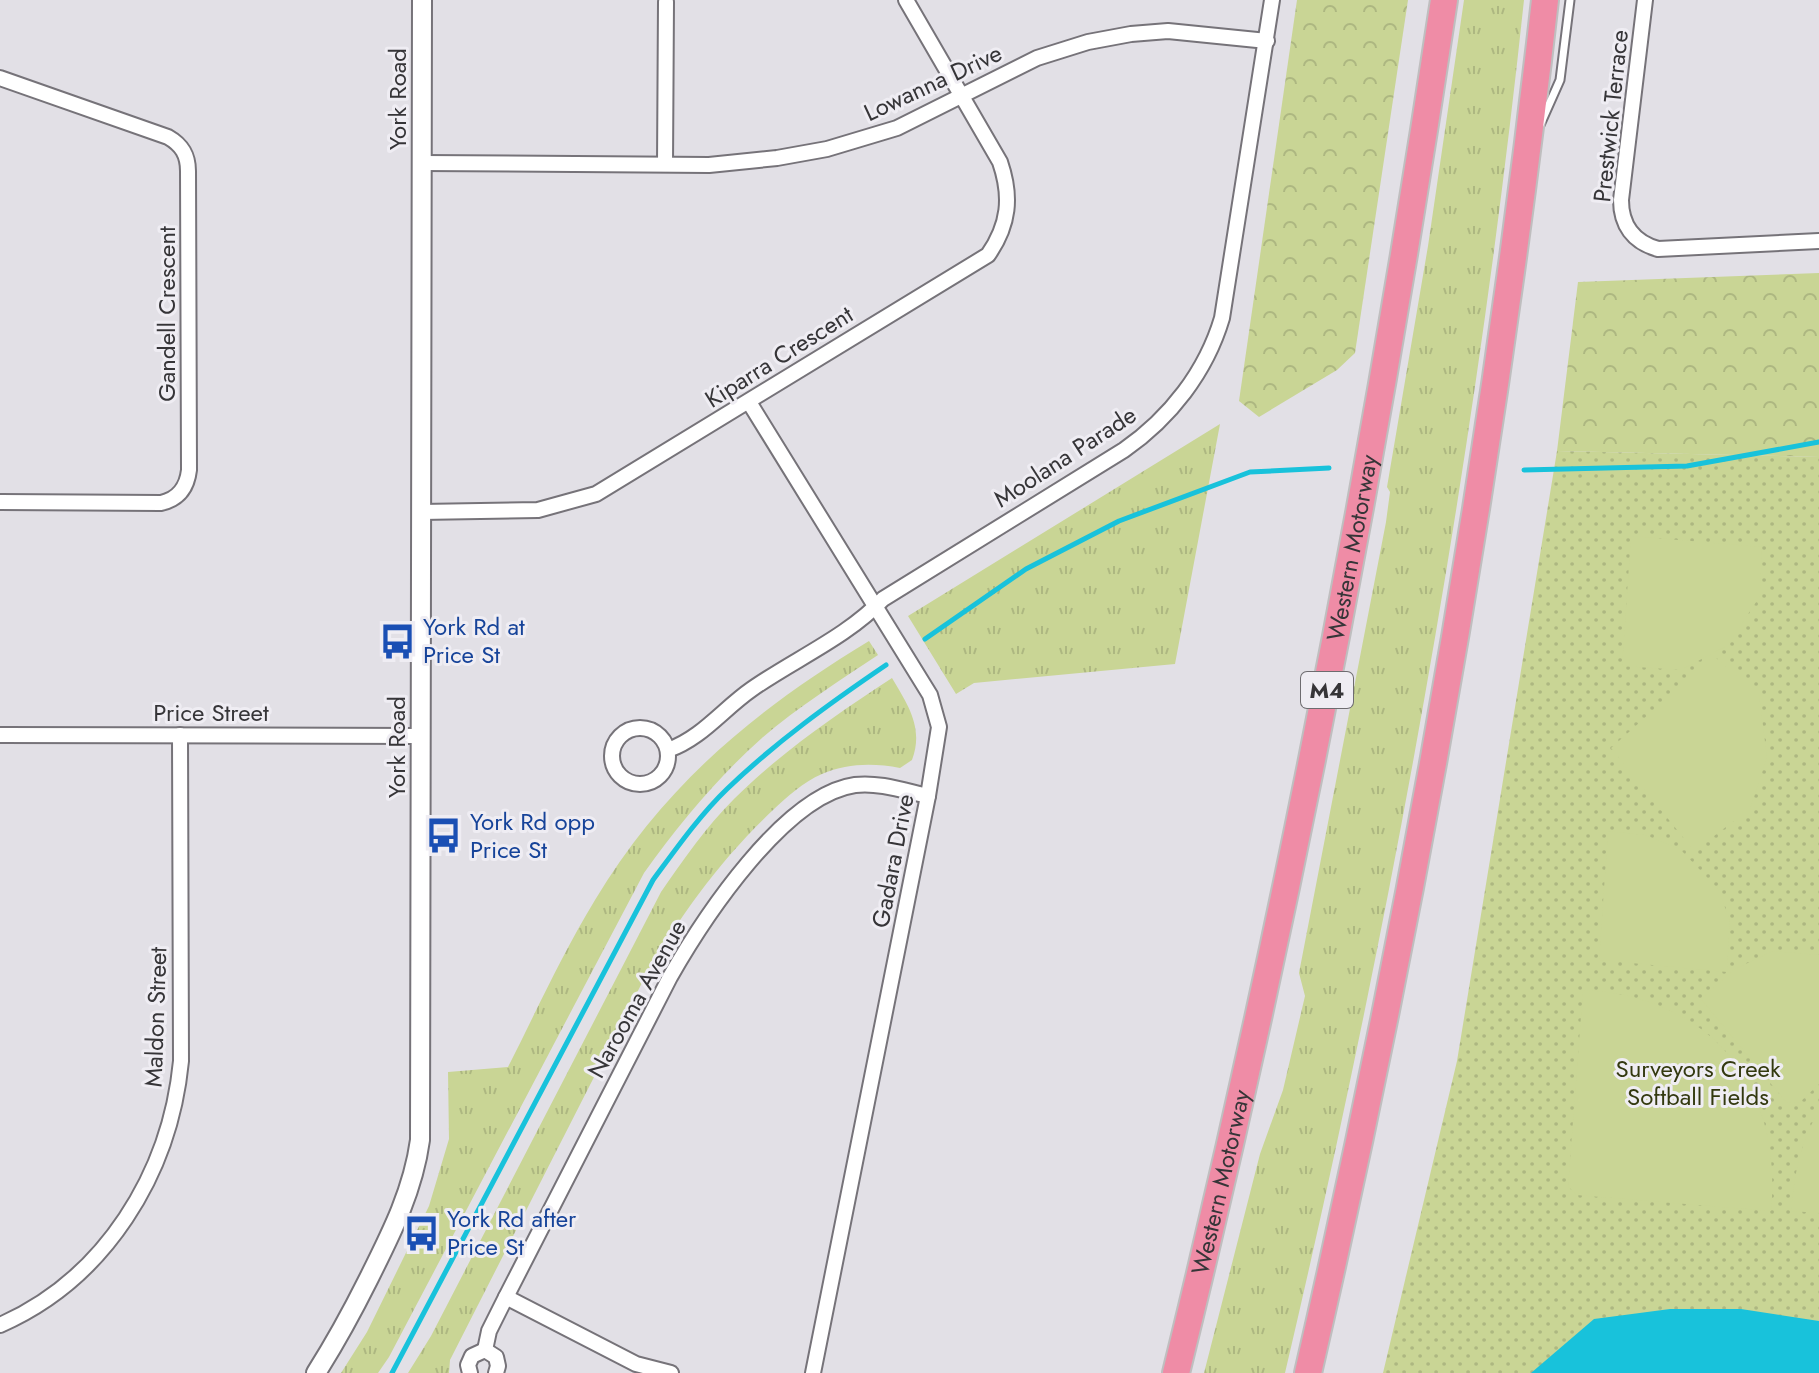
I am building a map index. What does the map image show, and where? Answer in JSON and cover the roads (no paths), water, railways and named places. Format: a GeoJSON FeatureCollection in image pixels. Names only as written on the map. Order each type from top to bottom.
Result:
{"type":"FeatureCollection","features":[{"type":"Feature","properties":{"kind":"highway","name":"Western Motorway"},"geometry":{"type":"LineString","coordinates":[[1176,1373],[1260,1012],[1330,677],[1392,335],[1444,0]]}},
{"type":"Feature","properties":{"kind":"highway"},"geometry":{"type":"LineString","coordinates":[[1308,1373],[1384,1027],[1465,581],[1545,0]]}},
{"type":"Feature","properties":{"kind":"street","name":"York Road"},"geometry":{"type":"LineString","coordinates":[[316,1373],[394,1228],[407,1199],[418,1155],[421,1115],[422,0]]}},
{"type":"Feature","properties":{"kind":"street","name":"Kiparra Crescent"},"geometry":{"type":"LineString","coordinates":[[421,512],[517,512],[577,501],[596,494],[988,255],[1006,222],[1007,184],[1000,162],[906,0]]}},
{"type":"Feature","properties":{"kind":"street","name":"Moolana Parade"},"geometry":{"type":"LineString","coordinates":[[668,750],[695,738],[751,690],[867,616],[883,599],[1142,438],[1180,399],[1196,377],[1216,339],[1222,318],[1272,0]]}},
{"type":"Feature","properties":{"kind":"street","name":"Prestwick Terrace"},"geometry":{"type":"LineString","coordinates":[[1645,0],[1621,200],[1629,231],[1641,242],[1658,249],[1819,241]]}},
{"type":"Feature","properties":{"kind":"street"},"geometry":{"type":"LineString","coordinates":[[665,164],[666,1]]}},
{"type":"Feature","properties":{"kind":"street","name":"Lowanna Drive"},"geometry":{"type":"LineString","coordinates":[[422,163],[732,164],[827,149],[897,128],[1037,58],[1109,38],[1187,31],[1267,41]]}},
{"type":"Feature","properties":{"kind":"street","name":"Gandell Crescent"},"geometry":{"type":"LineString","coordinates":[[0,78],[168,137],[182,148],[188,171],[189,407],[188,477],[182,491],[173,499],[155,503],[0,502]]}},
{"type":"Feature","properties":{"kind":"street","name":"Gadara Drive"},"geometry":{"type":"LineString","coordinates":[[749,402],[930,695],[936,709],[939,735],[813,1373]]}},
{"type":"Feature","properties":{"kind":"street"},"geometry":{"type":"LineString","coordinates":[[642,727],[658,734],[668,750],[668,759],[660,776],[643,784],[625,780],[613,765],[613,747],[624,732],[632,728],[642,727]]}},
{"type":"Feature","properties":{"kind":"street","name":"Price Street"},"geometry":{"type":"LineString","coordinates":[[0,735],[421,736]]}},
{"type":"Feature","properties":{"kind":"street","name":"Maldon Street"},"geometry":{"type":"LineString","coordinates":[[0,1325],[57,1293],[98,1256],[137,1200],[168,1130],[179,1085],[181,1061],[180,735]]}},
{"type":"Feature","properties":{"kind":"street","name":"Narooma Avenue"},"geometry":{"type":"LineString","coordinates":[[470,1373],[469,1360],[475,1352],[485,1350],[489,1331],[670,977],[698,930],[742,871],[800,814],[820,798],[839,789],[867,785],[928,796]]}},
{"type":"Feature","properties":{"kind":"street"},"geometry":{"type":"LineString","coordinates":[[506,1297],[636,1364],[671,1373]]}},
{"type":"Feature","properties":{"kind":"street"},"geometry":{"type":"LineString","coordinates":[[485,1350],[496,1357],[496,1373]]}},
{"type":"Feature","properties":{"kind":"lane"},"geometry":{"type":"LineString","coordinates":[[1526,152],[1551,105],[1560,80],[1570,0]]}},
{"type":"Feature","properties":{"kind":"water"},"geometry":{"type":"Polygon","coordinates":[[[1670,1309],[1741,1309],[1819,1321],[1819,1373],[1531,1373],[1594,1319],[1670,1309]]]}},
{"type":"Feature","properties":{"kind":"waterway"},"geometry":{"type":"LineString","coordinates":[[1524,470],[1687,466],[1819,442]]}},
{"type":"Feature","properties":{"kind":"waterway"},"geometry":{"type":"LineString","coordinates":[[925,639],[1026,569],[1119,521],[1250,472],[1329,468]]}},
{"type":"Feature","properties":{"kind":"waterway"},"geometry":{"type":"LineString","coordinates":[[392,1373],[653,880],[688,833],[727,789],[804,724],[886,665]]}},
{"type":"Feature","properties":{"kind":"place","name":"York Rd at Price St"},"geometry":{"type":"Point","coordinates":[397,641]}},
{"type":"Feature","properties":{"kind":"place","name":"York Rd opp Price St"},"geometry":{"type":"Point","coordinates":[444,836]}},
{"type":"Feature","properties":{"kind":"place","name":"York Rd after Price St"},"geometry":{"type":"Point","coordinates":[421,1233]}},
{"type":"Feature","properties":{"kind":"park label","name":"Surveyors Creek Softball Fields"},"geometry":{"type":"Point","coordinates":[1698,1083]}}]}
